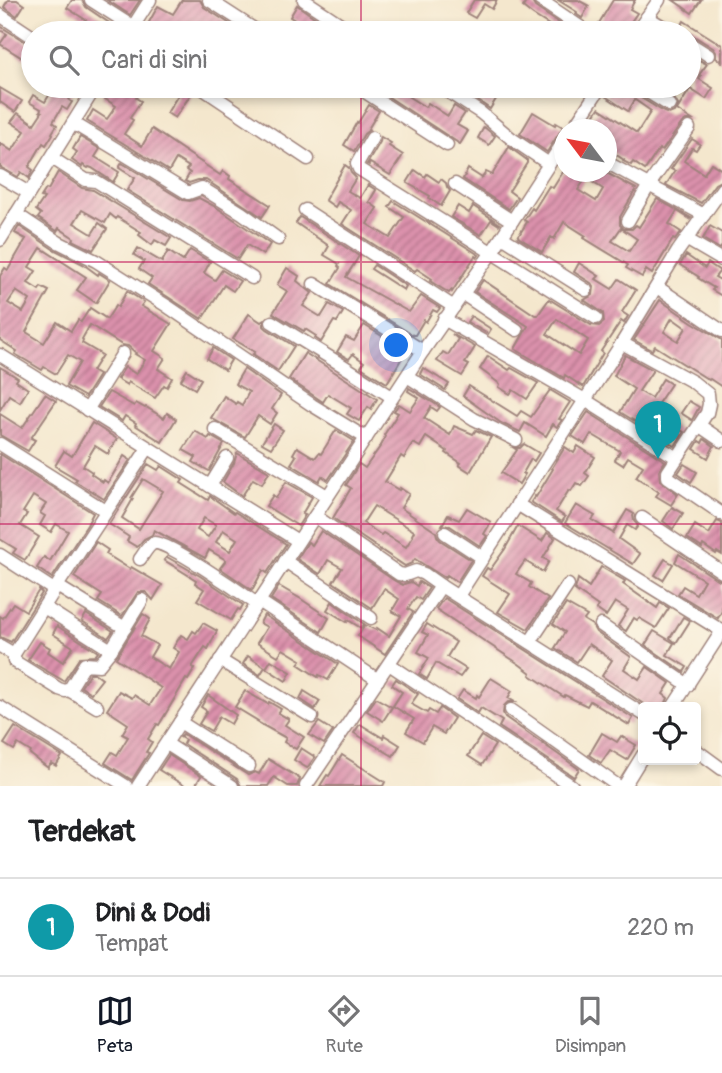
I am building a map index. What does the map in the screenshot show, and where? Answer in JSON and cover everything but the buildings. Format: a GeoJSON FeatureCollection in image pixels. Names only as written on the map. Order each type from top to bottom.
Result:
{"type":"FeatureCollection","features":[{"type":"Feature","properties":{"kind":"street"},"geometry":{"type":"LineString","coordinates":[[91,0],[119,21]]}},
{"type":"Feature","properties":{"kind":"street"},"geometry":{"type":"LineString","coordinates":[[137,21],[150,0]]}},
{"type":"Feature","properties":{"kind":"street"},"geometry":{"type":"LineString","coordinates":[[209,0],[241,21]]}},
{"type":"Feature","properties":{"kind":"street"},"geometry":{"type":"LineString","coordinates":[[304,0],[336,21]]}},
{"type":"Feature","properties":{"kind":"street"},"geometry":{"type":"LineString","coordinates":[[540,0],[571,21]]}},
{"type":"Feature","properties":{"kind":"street"},"geometry":{"type":"LineString","coordinates":[[645,21],[659,0]]}},
{"type":"Feature","properties":{"kind":"street"},"geometry":{"type":"LineString","coordinates":[[0,15],[21,29]]}},
{"type":"Feature","properties":{"kind":"street"},"geometry":{"type":"LineString","coordinates":[[647,18],[652,21]]}},
{"type":"Feature","properties":{"kind":"street"},"geometry":{"type":"LineString","coordinates":[[701,51],[708,55]]}},
{"type":"Feature","properties":{"kind":"street"},"geometry":{"type":"LineString","coordinates":[[0,240],[89,98]]}},
{"type":"Feature","properties":{"kind":"street"},"geometry":{"type":"LineString","coordinates":[[217,98],[308,159]]}},
{"type":"Feature","properties":{"kind":"street"},"geometry":{"type":"LineString","coordinates":[[375,98],[447,145]]}},
{"type":"Feature","properties":{"kind":"street"},"geometry":{"type":"LineString","coordinates":[[458,98],[549,164]]}},
{"type":"Feature","properties":{"kind":"street"},"geometry":{"type":"LineString","coordinates":[[579,119],[593,98]]}},
{"type":"Feature","properties":{"kind":"street"},"geometry":{"type":"LineString","coordinates":[[657,98],[668,105]]}},
{"type":"Feature","properties":{"kind":"street"},"geometry":{"type":"LineString","coordinates":[[73,124],[188,193],[202,188],[278,239]]}},
{"type":"Feature","properties":{"kind":"street"},"geometry":{"type":"LineString","coordinates":[[628,221],[688,128]]}},
{"type":"Feature","properties":{"kind":"street"},"geometry":{"type":"LineString","coordinates":[[372,138],[357,164],[358,168],[596,318]]}},
{"type":"Feature","properties":{"kind":"street"},"geometry":{"type":"LineString","coordinates":[[138,786],[392,397],[554,157]]}},
{"type":"Feature","properties":{"kind":"street"},"geometry":{"type":"LineString","coordinates":[[52,158],[86,180],[96,181],[252,278]]}},
{"type":"Feature","properties":{"kind":"street"},"geometry":{"type":"LineString","coordinates":[[617,168],[704,215]]}},
{"type":"Feature","properties":{"kind":"street"},"geometry":{"type":"LineString","coordinates":[[0,176],[29,193]]}},
{"type":"Feature","properties":{"kind":"street"},"geometry":{"type":"LineString","coordinates":[[454,184],[513,221]]}},
{"type":"Feature","properties":{"kind":"street"},"geometry":{"type":"LineString","coordinates":[[458,596],[686,239],[722,189]]}},
{"type":"Feature","properties":{"kind":"street"},"geometry":{"type":"LineString","coordinates":[[305,210],[454,307]]}},
{"type":"Feature","properties":{"kind":"street"},"geometry":{"type":"LineString","coordinates":[[16,214],[58,242],[96,261],[155,298],[366,438]]}},
{"type":"Feature","properties":{"kind":"street"},"geometry":{"type":"LineString","coordinates":[[502,237],[586,290]]}},
{"type":"Feature","properties":{"kind":"street"},"geometry":{"type":"LineString","coordinates":[[686,239],[722,260]]}},
{"type":"Feature","properties":{"kind":"street"},"geometry":{"type":"LineString","coordinates":[[314,284],[423,351]]}},
{"type":"Feature","properties":{"kind":"street"},"geometry":{"type":"LineString","coordinates":[[657,287],[722,331]]}},
{"type":"Feature","properties":{"kind":"street"},"geometry":{"type":"LineString","coordinates":[[463,294],[517,330]]}},
{"type":"Feature","properties":{"kind":"street"},"geometry":{"type":"LineString","coordinates":[[444,319],[585,400],[677,458]]}},
{"type":"Feature","properties":{"kind":"street"},"geometry":{"type":"LineString","coordinates":[[272,323],[392,397]]}},
{"type":"Feature","properties":{"kind":"street"},"geometry":{"type":"LineString","coordinates":[[622,343],[702,388],[708,394],[707,413],[668,472],[669,479],[722,514]]}},
{"type":"Feature","properties":{"kind":"street"},"geometry":{"type":"LineString","coordinates":[[87,410],[123,353]]}},
{"type":"Feature","properties":{"kind":"street"},"geometry":{"type":"LineString","coordinates":[[0,355],[298,541]]}},
{"type":"Feature","properties":{"kind":"street"},"geometry":{"type":"LineString","coordinates":[[407,376],[474,419],[516,440]]}},
{"type":"Feature","properties":{"kind":"street"},"geometry":{"type":"LineString","coordinates":[[700,426],[722,441]]}},
{"type":"Feature","properties":{"kind":"street"},"geometry":{"type":"LineString","coordinates":[[215,429],[327,496]]}},
{"type":"Feature","properties":{"kind":"street"},"geometry":{"type":"LineString","coordinates":[[0,444],[106,511]]}},
{"type":"Feature","properties":{"kind":"street"},"geometry":{"type":"LineString","coordinates":[[97,707],[69,690],[59,689],[14,661],[14,654],[148,448]]}},
{"type":"Feature","properties":{"kind":"street"},"geometry":{"type":"LineString","coordinates":[[210,486],[227,458]]}},
{"type":"Feature","properties":{"kind":"street"},"geometry":{"type":"LineString","coordinates":[[517,504],[722,631],[676,702]]}},
{"type":"Feature","properties":{"kind":"street"},"geometry":{"type":"LineString","coordinates":[[314,516],[392,569],[405,575],[418,571],[638,711]]}},
{"type":"Feature","properties":{"kind":"street"},"geometry":{"type":"LineString","coordinates":[[642,518],[722,572]]}},
{"type":"Feature","properties":{"kind":"street"},"geometry":{"type":"LineString","coordinates":[[445,533],[483,558]]}},
{"type":"Feature","properties":{"kind":"street"},"geometry":{"type":"LineString","coordinates":[[140,559],[150,545],[162,543],[378,680]]}},
{"type":"Feature","properties":{"kind":"street"},"geometry":{"type":"LineString","coordinates":[[0,555],[125,628]]}},
{"type":"Feature","properties":{"kind":"street"},"geometry":{"type":"LineString","coordinates":[[285,561],[371,618]]}},
{"type":"Feature","properties":{"kind":"street"},"geometry":{"type":"LineString","coordinates":[[530,642],[568,585]]}},
{"type":"Feature","properties":{"kind":"street"},"geometry":{"type":"LineString","coordinates":[[306,786],[441,586]]}},
{"type":"Feature","properties":{"kind":"street"},"geometry":{"type":"LineString","coordinates":[[69,690],[85,664],[99,666],[142,600]]}},
{"type":"Feature","properties":{"kind":"street"},"geometry":{"type":"LineString","coordinates":[[44,607],[111,650]]}},
{"type":"Feature","properties":{"kind":"street"},"geometry":{"type":"LineString","coordinates":[[601,625],[688,685]]}},
{"type":"Feature","properties":{"kind":"street"},"geometry":{"type":"LineString","coordinates":[[0,646],[14,654]]}},
{"type":"Feature","properties":{"kind":"street"},"geometry":{"type":"LineString","coordinates":[[220,660],[312,717]]}},
{"type":"Feature","properties":{"kind":"street"},"geometry":{"type":"LineString","coordinates":[[389,664],[572,786]]}},
{"type":"Feature","properties":{"kind":"street"},"geometry":{"type":"LineString","coordinates":[[0,707],[126,786]]}},
{"type":"Feature","properties":{"kind":"street"},"geometry":{"type":"LineString","coordinates":[[511,710],[618,786]]}},
{"type":"Feature","properties":{"kind":"street"},"geometry":{"type":"LineString","coordinates":[[180,722],[249,766]]}},
{"type":"Feature","properties":{"kind":"street"},"geometry":{"type":"LineString","coordinates":[[167,744],[232,786]]}},
{"type":"Feature","properties":{"kind":"street"},"geometry":{"type":"LineString","coordinates":[[701,754],[722,769]]}},
{"type":"Feature","properties":{"kind":"street"},"geometry":{"type":"LineString","coordinates":[[624,786],[638,763]]}},
{"type":"Feature","properties":{"kind":"place","name":"Dini & Dodi"},"geometry":{"type":"Point","coordinates":[658,459]}}]}
